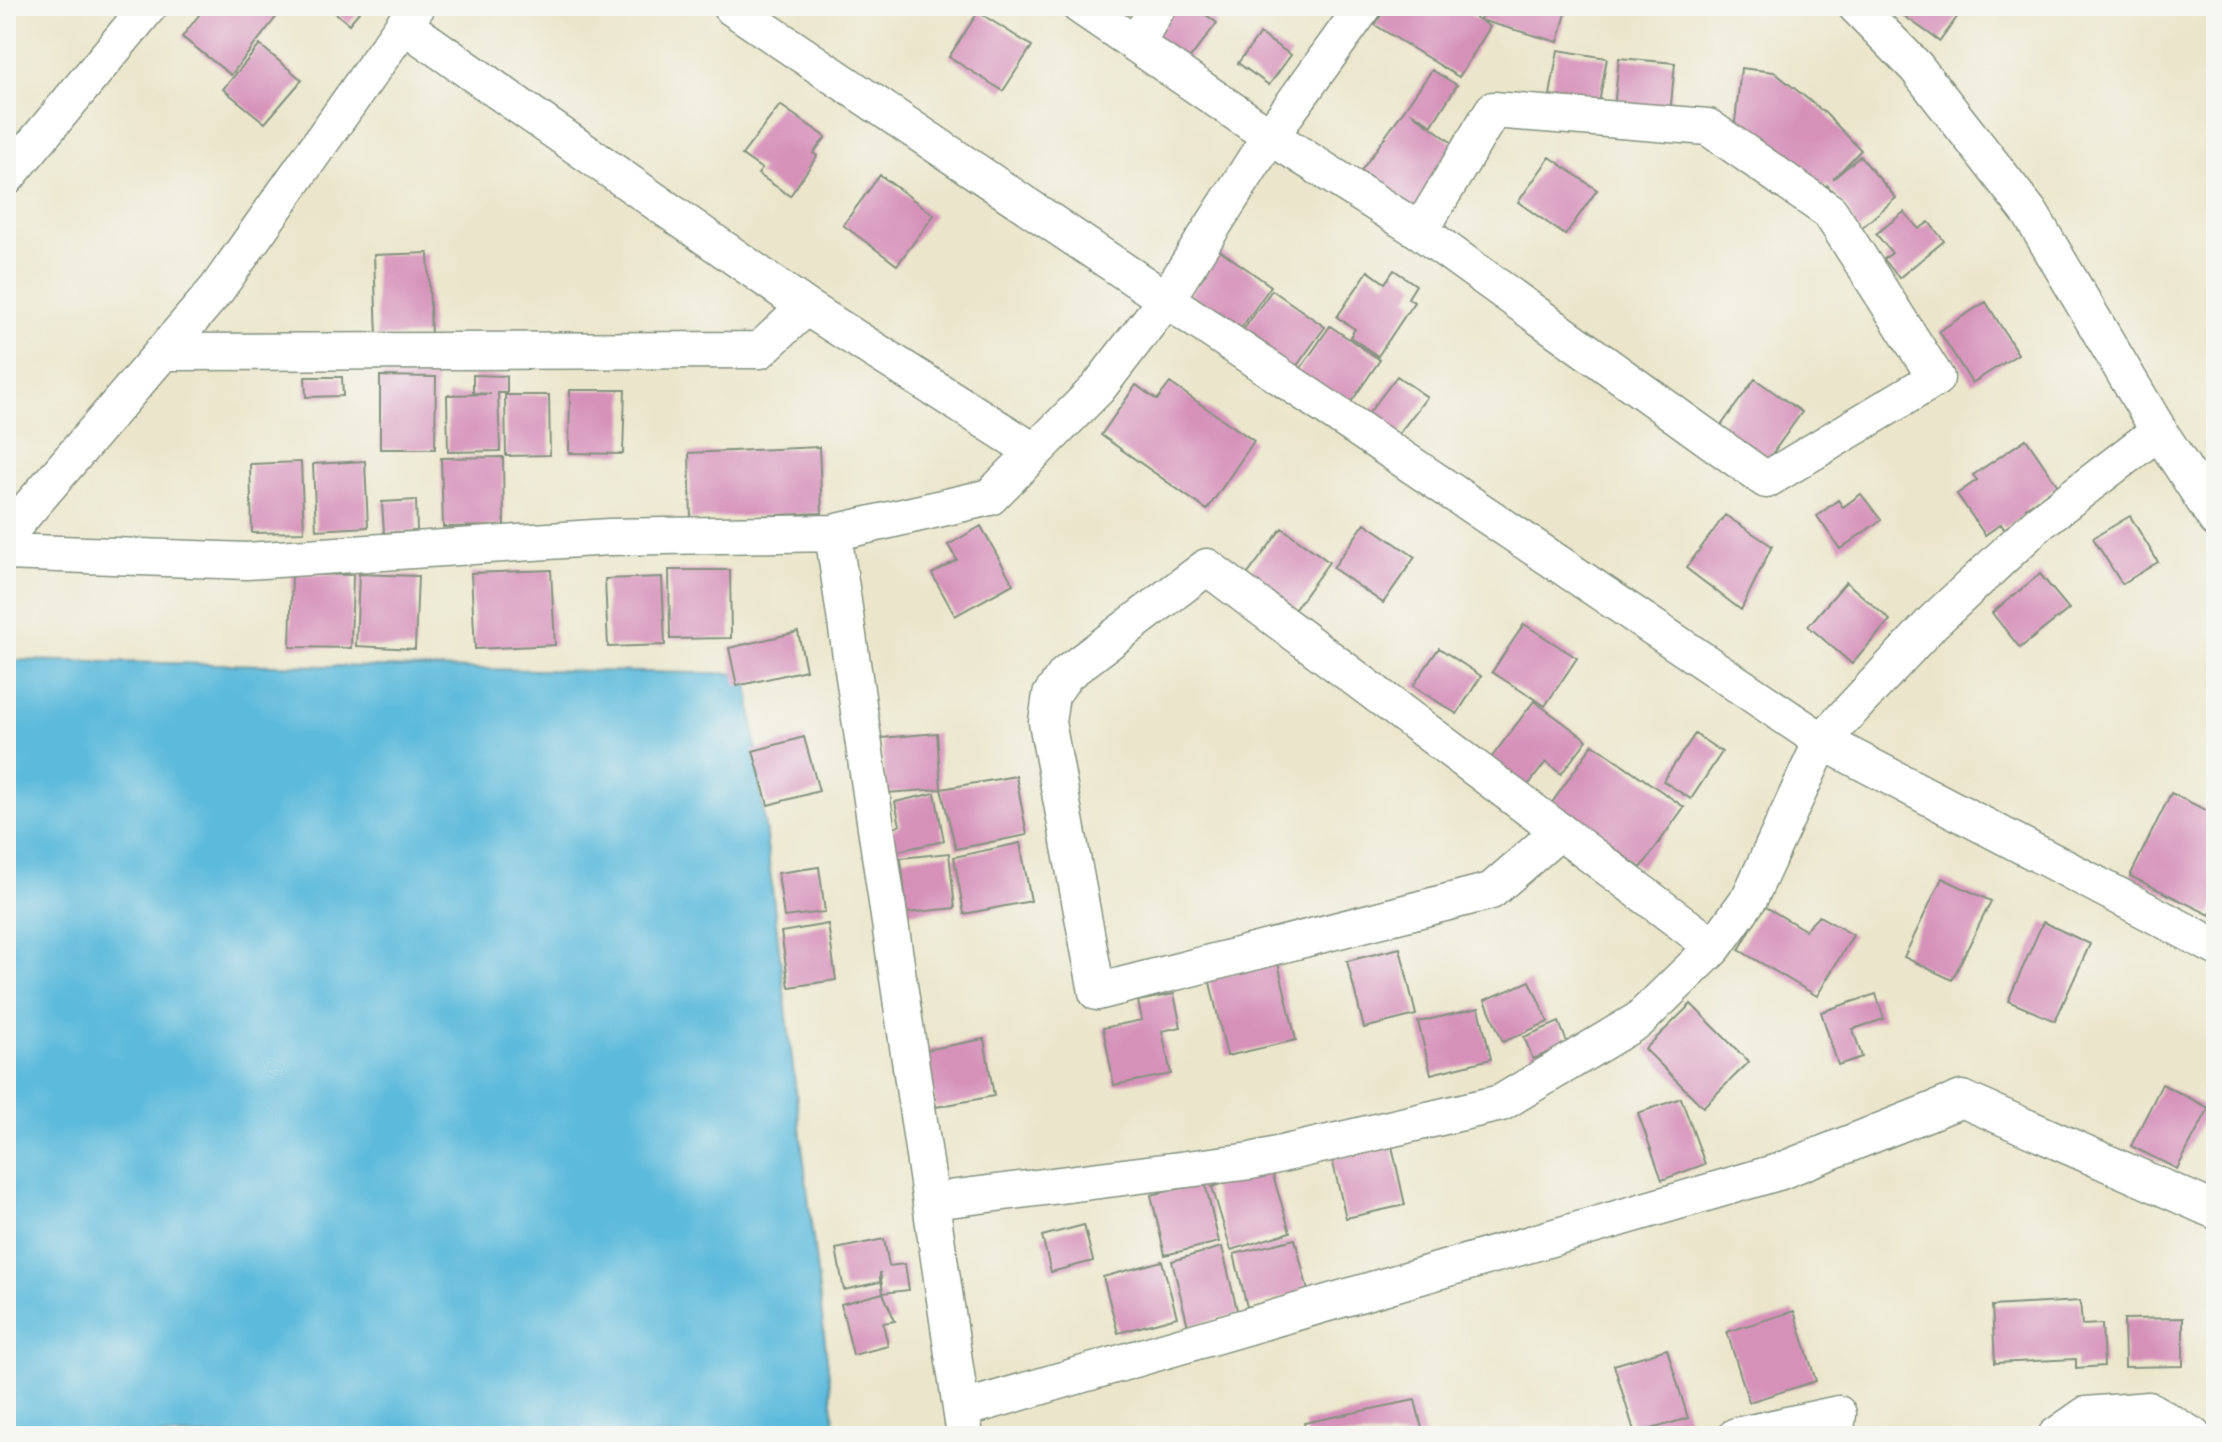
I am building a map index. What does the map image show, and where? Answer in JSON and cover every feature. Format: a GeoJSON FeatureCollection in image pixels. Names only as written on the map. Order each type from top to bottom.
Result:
{"type":"FeatureCollection","features":[{"type":"Feature","properties":{"kind":"street"},"geometry":{"type":"LineString","coordinates":[[6,178],[149,6]]}},
{"type":"Feature","properties":{"kind":"street"},"geometry":{"type":"LineString","coordinates":[[730,6],[1822,741],[2216,947]]}},
{"type":"Feature","properties":{"kind":"street"},"geometry":{"type":"LineString","coordinates":[[1080,6],[1137,42],[1270,136],[1420,231],[1766,480],[1936,378],[1830,212],[1708,127],[1493,110],[1420,231]]}},
{"type":"Feature","properties":{"kind":"street"},"geometry":{"type":"LineString","coordinates":[[1137,42],[1158,6]]}},
{"type":"Feature","properties":{"kind":"street"},"geometry":{"type":"LineString","coordinates":[[6,552],[247,561],[609,537],[833,533],[990,497],[1098,388],[1165,301],[1270,136],[1364,6]]}},
{"type":"Feature","properties":{"kind":"street"},"geometry":{"type":"LineString","coordinates":[[1856,6],[1916,67],[2030,213],[2159,431],[2216,519]]}},
{"type":"Feature","properties":{"kind":"street"},"geometry":{"type":"LineString","coordinates":[[6,535],[217,289],[411,15],[806,307],[1035,452]]}},
{"type":"Feature","properties":{"kind":"street"},"geometry":{"type":"LineString","coordinates":[[162,352],[760,350],[806,307]]}},
{"type":"Feature","properties":{"kind":"street"},"geometry":{"type":"LineString","coordinates":[[933,1201],[1251,1161],[1501,1103],[1639,1020],[1714,947],[1750,897],[1822,741],[1933,622],[2040,522],[2159,431]]}},
{"type":"Feature","properties":{"kind":"street"},"geometry":{"type":"LineString","coordinates":[[833,533],[964,1422],[1778,1172],[1962,1099],[2216,1211]]}},
{"type":"Feature","properties":{"kind":"street"},"geometry":{"type":"LineString","coordinates":[[1560,831],[1491,891],[1097,992],[1047,722],[1051,695],[1066,674],[1207,567],[1560,831],[1714,947]]}},
{"type":"Feature","properties":{"kind":"street"},"geometry":{"type":"LineString","coordinates":[[2056,1436],[2086,1415],[2149,1410],[2193,1436]]}},
{"type":"Feature","properties":{"kind":"street"},"geometry":{"type":"LineString","coordinates":[[1736,1436],[1838,1414],[1835,1436]]}},
{"type":"Feature","properties":{"kind":"water"},"geometry":{"type":"Polygon","coordinates":[[[6,660],[747,674],[836,1436],[6,1436],[6,660]]]}},
{"type":"Feature","properties":{"kind":"building"},"geometry":{"type":"Polygon","coordinates":[[[206,6],[275,6],[281,11],[231,75],[182,37],[206,6]]]}},
{"type":"Feature","properties":{"kind":"building"},"geometry":{"type":"Polygon","coordinates":[[[327,6],[364,6],[349,24],[327,6]]]}},
{"type":"Feature","properties":{"kind":"building"},"geometry":{"type":"Polygon","coordinates":[[[1168,6],[1194,6],[1217,23],[1187,62],[1148,33],[1168,6]]]}},
{"type":"Feature","properties":{"kind":"building"},"geometry":{"type":"Polygon","coordinates":[[[1387,6],[1457,6],[1490,27],[1459,77],[1375,25],[1387,6]]]}},
{"type":"Feature","properties":{"kind":"building"},"geometry":{"type":"Polygon","coordinates":[[[1484,6],[1568,6],[1558,42],[1480,20],[1484,6]]]}},
{"type":"Feature","properties":{"kind":"building"},"geometry":{"type":"Polygon","coordinates":[[[1890,6],[1965,6],[1940,41],[1890,6]]]}},
{"type":"Feature","properties":{"kind":"building"},"geometry":{"type":"Polygon","coordinates":[[[978,12],[1032,46],[1003,91],[949,57],[978,12]]]}},
{"type":"Feature","properties":{"kind":"building"},"geometry":{"type":"Polygon","coordinates":[[[1260,34],[1291,55],[1269,85],[1238,63],[1260,34]]]}},
{"type":"Feature","properties":{"kind":"building"},"geometry":{"type":"Polygon","coordinates":[[[260,45],[302,80],[265,123],[223,89],[260,45]]]}},
{"type":"Feature","properties":{"kind":"building"},"geometry":{"type":"Polygon","coordinates":[[[1558,50],[1607,58],[1599,103],[1550,95],[1558,50]]]}},
{"type":"Feature","properties":{"kind":"building"},"geometry":{"type":"Polygon","coordinates":[[[1619,58],[1675,63],[1670,114],[1614,109],[1619,58]]]}},
{"type":"Feature","properties":{"kind":"building"},"geometry":{"type":"Polygon","coordinates":[[[1741,68],[1774,72],[1825,113],[1861,150],[1833,179],[1860,156],[1896,198],[1858,231],[1847,208],[1827,185],[1820,192],[1734,131],[1741,68]]]}},
{"type":"Feature","properties":{"kind":"building"},"geometry":{"type":"Polygon","coordinates":[[[1432,70],[1457,85],[1432,125],[1411,112],[1463,151],[1419,213],[1361,171],[1432,70]]]}},
{"type":"Feature","properties":{"kind":"building"},"geometry":{"type":"Polygon","coordinates":[[[780,105],[826,137],[813,153],[817,156],[790,196],[758,174],[762,169],[742,155],[780,105]]]}},
{"type":"Feature","properties":{"kind":"building"},"geometry":{"type":"Polygon","coordinates":[[[1550,157],[1597,190],[1565,235],[1518,202],[1550,157]]]}},
{"type":"Feature","properties":{"kind":"building"},"geometry":{"type":"Polygon","coordinates":[[[880,175],[934,215],[897,265],[843,225],[880,175]]]}},
{"type":"Feature","properties":{"kind":"building"},"geometry":{"type":"Polygon","coordinates":[[[1904,212],[1919,229],[1929,222],[1944,241],[1899,278],[1884,259],[1892,253],[1876,234],[1904,212]]]}},
{"type":"Feature","properties":{"kind":"building"},"geometry":{"type":"Polygon","coordinates":[[[1214,246],[1271,286],[1232,341],[1190,294],[1206,273],[1199,268],[1214,246]]]}},
{"type":"Feature","properties":{"kind":"building"},"geometry":{"type":"Polygon","coordinates":[[[428,253],[431,335],[377,337],[374,255],[428,253]]]}},
{"type":"Feature","properties":{"kind":"building"},"geometry":{"type":"Polygon","coordinates":[[[1394,270],[1416,285],[1408,298],[1414,302],[1378,356],[1350,337],[1355,329],[1337,317],[1368,271],[1385,283],[1394,270]]]}},
{"type":"Feature","properties":{"kind":"building"},"geometry":{"type":"Polygon","coordinates":[[[1272,290],[1325,327],[1285,382],[1233,344],[1272,290]]]}},
{"type":"Feature","properties":{"kind":"building"},"geometry":{"type":"Polygon","coordinates":[[[1986,302],[2018,354],[1972,383],[1939,331],[1986,302]]]}},
{"type":"Feature","properties":{"kind":"building"},"geometry":{"type":"Polygon","coordinates":[[[1330,326],[1380,360],[1340,418],[1290,384],[1330,326]]]}},
{"type":"Feature","properties":{"kind":"building"},"geometry":{"type":"Polygon","coordinates":[[[473,375],[507,376],[507,393],[498,393],[500,451],[448,452],[447,395],[491,394],[473,393],[473,375]]]}},
{"type":"Feature","properties":{"kind":"building"},"geometry":{"type":"Polygon","coordinates":[[[380,376],[436,377],[435,449],[380,449],[380,376]]]}},
{"type":"Feature","properties":{"kind":"building"},"geometry":{"type":"Polygon","coordinates":[[[1397,376],[1427,397],[1397,436],[1368,414],[1397,376]]]}},
{"type":"Feature","properties":{"kind":"building"},"geometry":{"type":"Polygon","coordinates":[[[305,377],[342,377],[343,396],[306,397],[305,377]]]}},
{"type":"Feature","properties":{"kind":"building"},"geometry":{"type":"Polygon","coordinates":[[[1755,379],[1802,412],[1762,468],[1714,435],[1755,379]]]}},
{"type":"Feature","properties":{"kind":"building"},"geometry":{"type":"Polygon","coordinates":[[[1170,383],[1254,441],[1207,510],[1101,435],[1136,385],[1157,400],[1170,383]]]}},
{"type":"Feature","properties":{"kind":"building"},"geometry":{"type":"Polygon","coordinates":[[[570,390],[625,390],[623,454],[569,453],[570,390]]]}},
{"type":"Feature","properties":{"kind":"building"},"geometry":{"type":"Polygon","coordinates":[[[505,395],[549,395],[550,455],[506,456],[505,395]]]}},
{"type":"Feature","properties":{"kind":"building"},"geometry":{"type":"Polygon","coordinates":[[[2026,439],[2058,486],[2026,508],[2029,512],[2004,529],[2001,524],[1985,535],[1957,494],[1977,480],[1973,475],[2026,439]]]}},
{"type":"Feature","properties":{"kind":"building"},"geometry":{"type":"Polygon","coordinates":[[[819,447],[822,513],[691,519],[689,453],[819,447]]]}},
{"type":"Feature","properties":{"kind":"building"},"geometry":{"type":"Polygon","coordinates":[[[503,457],[504,526],[443,527],[441,458],[503,457]]]}},
{"type":"Feature","properties":{"kind":"building"},"geometry":{"type":"Polygon","coordinates":[[[365,461],[368,527],[316,530],[313,464],[365,461]]]}},
{"type":"Feature","properties":{"kind":"building"},"geometry":{"type":"Polygon","coordinates":[[[301,462],[304,532],[252,533],[250,464],[301,462]]]}},
{"type":"Feature","properties":{"kind":"building"},"geometry":{"type":"Polygon","coordinates":[[[1861,494],[1881,520],[1840,549],[1817,516],[1838,500],[1843,507],[1861,494]]]}},
{"type":"Feature","properties":{"kind":"building"},"geometry":{"type":"Polygon","coordinates":[[[416,500],[417,531],[384,533],[382,502],[416,500]]]}},
{"type":"Feature","properties":{"kind":"building"},"geometry":{"type":"Polygon","coordinates":[[[1725,515],[1772,546],[1741,610],[1686,568],[1725,515]]]}},
{"type":"Feature","properties":{"kind":"building"},"geometry":{"type":"Polygon","coordinates":[[[2130,516],[2158,562],[2122,584],[2093,538],[2130,516]]]}},
{"type":"Feature","properties":{"kind":"building"},"geometry":{"type":"Polygon","coordinates":[[[1365,523],[1415,557],[1383,603],[1333,568],[1365,523]]]}},
{"type":"Feature","properties":{"kind":"building"},"geometry":{"type":"Polygon","coordinates":[[[981,526],[1013,584],[955,616],[932,574],[957,560],[948,545],[981,526]]]}},
{"type":"Feature","properties":{"kind":"building"},"geometry":{"type":"Polygon","coordinates":[[[1282,528],[1329,562],[1287,620],[1239,586],[1282,528]]]}},
{"type":"Feature","properties":{"kind":"building"},"geometry":{"type":"Polygon","coordinates":[[[551,570],[555,645],[475,649],[471,573],[551,570]]]}},
{"type":"Feature","properties":{"kind":"building"},"geometry":{"type":"Polygon","coordinates":[[[669,570],[730,570],[731,638],[670,639],[669,570]]]}},
{"type":"Feature","properties":{"kind":"building"},"geometry":{"type":"Polygon","coordinates":[[[292,574],[353,575],[351,648],[290,647],[292,574]]]}},
{"type":"Feature","properties":{"kind":"building"},"geometry":{"type":"Polygon","coordinates":[[[359,574],[418,576],[415,649],[356,646],[359,574]]]}},
{"type":"Feature","properties":{"kind":"building"},"geometry":{"type":"Polygon","coordinates":[[[2040,574],[2069,609],[2020,648],[1992,613],[2040,574]]]}},
{"type":"Feature","properties":{"kind":"building"},"geometry":{"type":"Polygon","coordinates":[[[662,577],[665,645],[608,647],[605,579],[662,577]]]}},
{"type":"Feature","properties":{"kind":"building"},"geometry":{"type":"Polygon","coordinates":[[[1846,582],[1890,620],[1852,664],[1808,626],[1846,582]]]}},
{"type":"Feature","properties":{"kind":"building"},"geometry":{"type":"Polygon","coordinates":[[[1524,624],[1577,658],[1545,706],[1492,672],[1524,624]]]}},
{"type":"Feature","properties":{"kind":"building"},"geometry":{"type":"Polygon","coordinates":[[[798,632],[806,670],[737,686],[729,648],[798,632]]]}},
{"type":"Feature","properties":{"kind":"building"},"geometry":{"type":"Polygon","coordinates":[[[1439,648],[1481,676],[1457,714],[1413,686],[1439,648]]]}},
{"type":"Feature","properties":{"kind":"building"},"geometry":{"type":"Polygon","coordinates":[[[1534,701],[1587,740],[1561,774],[1546,762],[1519,797],[1482,770],[1534,701]]]}},
{"type":"Feature","properties":{"kind":"building"},"geometry":{"type":"Polygon","coordinates":[[[937,733],[941,789],[886,793],[882,738],[937,733]]]}},
{"type":"Feature","properties":{"kind":"building"},"geometry":{"type":"Polygon","coordinates":[[[1695,734],[1722,752],[1691,799],[1663,781],[1695,734]]]}},
{"type":"Feature","properties":{"kind":"building"},"geometry":{"type":"Polygon","coordinates":[[[804,737],[819,791],[768,805],[753,751],[804,737]]]}},
{"type":"Feature","properties":{"kind":"building"},"geometry":{"type":"Polygon","coordinates":[[[1593,744],[1684,807],[1641,868],[1551,804],[1593,744]]]}},
{"type":"Feature","properties":{"kind":"building"},"geometry":{"type":"Polygon","coordinates":[[[1016,776],[1027,835],[956,849],[941,789],[1016,776]]]}},
{"type":"Feature","properties":{"kind":"building"},"geometry":{"type":"Polygon","coordinates":[[[935,793],[944,841],[893,852],[889,832],[900,825],[895,802],[935,793]]]}},
{"type":"Feature","properties":{"kind":"building"},"geometry":{"type":"Polygon","coordinates":[[[2171,793],[2216,815],[2216,903],[2210,915],[2130,876],[2171,793]]]}},
{"type":"Feature","properties":{"kind":"building"},"geometry":{"type":"Polygon","coordinates":[[[1020,843],[1031,901],[964,914],[954,857],[1020,843]]]}},
{"type":"Feature","properties":{"kind":"building"},"geometry":{"type":"Polygon","coordinates":[[[949,853],[955,908],[907,913],[901,858],[949,853]]]}},
{"type":"Feature","properties":{"kind":"building"},"geometry":{"type":"Polygon","coordinates":[[[819,867],[825,912],[784,917],[778,873],[819,867]]]}},
{"type":"Feature","properties":{"kind":"building"},"geometry":{"type":"Polygon","coordinates":[[[1942,878],[1991,901],[1952,980],[1904,957],[1942,878]]]}},
{"type":"Feature","properties":{"kind":"building"},"geometry":{"type":"Polygon","coordinates":[[[1764,906],[1805,930],[1819,916],[1853,935],[1817,996],[1739,950],[1764,906]]]}},
{"type":"Feature","properties":{"kind":"building"},"geometry":{"type":"Polygon","coordinates":[[[2043,922],[2090,944],[2055,1021],[2008,1001],[2043,922]]]}},
{"type":"Feature","properties":{"kind":"building"},"geometry":{"type":"Polygon","coordinates":[[[828,924],[836,980],[789,987],[781,932],[828,924]]]}},
{"type":"Feature","properties":{"kind":"building"},"geometry":{"type":"Polygon","coordinates":[[[1400,948],[1416,1015],[1364,1028],[1347,961],[1400,948]]]}},
{"type":"Feature","properties":{"kind":"building"},"geometry":{"type":"Polygon","coordinates":[[[1278,963],[1296,1040],[1227,1056],[1209,978],[1278,963]]]}},
{"type":"Feature","properties":{"kind":"building"},"geometry":{"type":"Polygon","coordinates":[[[1530,981],[1548,1022],[1503,1042],[1485,1000],[1530,981]]]}},
{"type":"Feature","properties":{"kind":"building"},"geometry":{"type":"Polygon","coordinates":[[[1174,994],[1181,1027],[1162,1031],[1171,1074],[1114,1085],[1103,1028],[1142,1020],[1138,1001],[1174,994]]]}},
{"type":"Feature","properties":{"kind":"building"},"geometry":{"type":"Polygon","coordinates":[[[1876,994],[1884,1019],[1853,1029],[1862,1057],[1838,1065],[1821,1012],[1876,994]]]}},
{"type":"Feature","properties":{"kind":"building"},"geometry":{"type":"Polygon","coordinates":[[[1691,1004],[1749,1062],[1703,1107],[1645,1049],[1691,1004]]]}},
{"type":"Feature","properties":{"kind":"building"},"geometry":{"type":"Polygon","coordinates":[[[1479,1008],[1491,1059],[1431,1074],[1418,1022],[1479,1008]]]}},
{"type":"Feature","properties":{"kind":"building"},"geometry":{"type":"Polygon","coordinates":[[[1559,1022],[1568,1045],[1533,1059],[1524,1037],[1559,1022]]]}},
{"type":"Feature","properties":{"kind":"building"},"geometry":{"type":"Polygon","coordinates":[[[984,1039],[994,1096],[936,1107],[926,1050],[984,1039]]]}},
{"type":"Feature","properties":{"kind":"building"},"geometry":{"type":"Polygon","coordinates":[[[2162,1084],[2209,1108],[2177,1169],[2131,1146],[2162,1084]]]}},
{"type":"Feature","properties":{"kind":"building"},"geometry":{"type":"Polygon","coordinates":[[[1681,1098],[1705,1164],[1662,1180],[1638,1113],[1681,1098]]]}},
{"type":"Feature","properties":{"kind":"building"},"geometry":{"type":"Polygon","coordinates":[[[1392,1146],[1405,1205],[1346,1218],[1332,1159],[1392,1146]]]}},
{"type":"Feature","properties":{"kind":"building"},"geometry":{"type":"Polygon","coordinates":[[[1271,1169],[1290,1232],[1231,1250],[1212,1187],[1271,1169]]]}},
{"type":"Feature","properties":{"kind":"building"},"geometry":{"type":"Polygon","coordinates":[[[1205,1183],[1219,1242],[1165,1255],[1151,1195],[1205,1183]]]}},
{"type":"Feature","properties":{"kind":"building"},"geometry":{"type":"Polygon","coordinates":[[[1084,1225],[1093,1261],[1051,1272],[1042,1236],[1084,1225]]]}},
{"type":"Feature","properties":{"kind":"building"},"geometry":{"type":"Polygon","coordinates":[[[884,1239],[889,1266],[905,1264],[909,1290],[883,1293],[880,1272],[880,1282],[844,1290],[836,1249],[884,1239]]]}},
{"type":"Feature","properties":{"kind":"building"},"geometry":{"type":"Polygon","coordinates":[[[1295,1239],[1308,1291],[1247,1307],[1234,1254],[1295,1239]]]}},
{"type":"Feature","properties":{"kind":"building"},"geometry":{"type":"Polygon","coordinates":[[[1222,1247],[1238,1314],[1188,1326],[1172,1261],[1222,1247]]]}},
{"type":"Feature","properties":{"kind":"building"},"geometry":{"type":"Polygon","coordinates":[[[1162,1261],[1177,1317],[1118,1333],[1103,1277],[1162,1261]]]}},
{"type":"Feature","properties":{"kind":"building"},"geometry":{"type":"Polygon","coordinates":[[[883,1293],[895,1321],[883,1323],[888,1346],[853,1355],[841,1304],[883,1293]]]}},
{"type":"Feature","properties":{"kind":"building"},"geometry":{"type":"Polygon","coordinates":[[[2080,1301],[2082,1325],[2102,1324],[2104,1366],[2076,1368],[2076,1359],[1995,1363],[1992,1306],[2080,1301]]]}},
{"type":"Feature","properties":{"kind":"building"},"geometry":{"type":"Polygon","coordinates":[[[1794,1311],[1816,1381],[1749,1402],[1727,1332],[1794,1311]]]}},
{"type":"Feature","properties":{"kind":"building"},"geometry":{"type":"Polygon","coordinates":[[[2183,1318],[2183,1366],[2125,1367],[2124,1319],[2183,1318]]]}},
{"type":"Feature","properties":{"kind":"building"},"geometry":{"type":"Polygon","coordinates":[[[1667,1349],[1688,1418],[1635,1434],[1614,1365],[1667,1349]]]}},
{"type":"Feature","properties":{"kind":"building"},"geometry":{"type":"Polygon","coordinates":[[[1415,1400],[1424,1436],[1307,1436],[1304,1423],[1415,1400]]]}}]}
